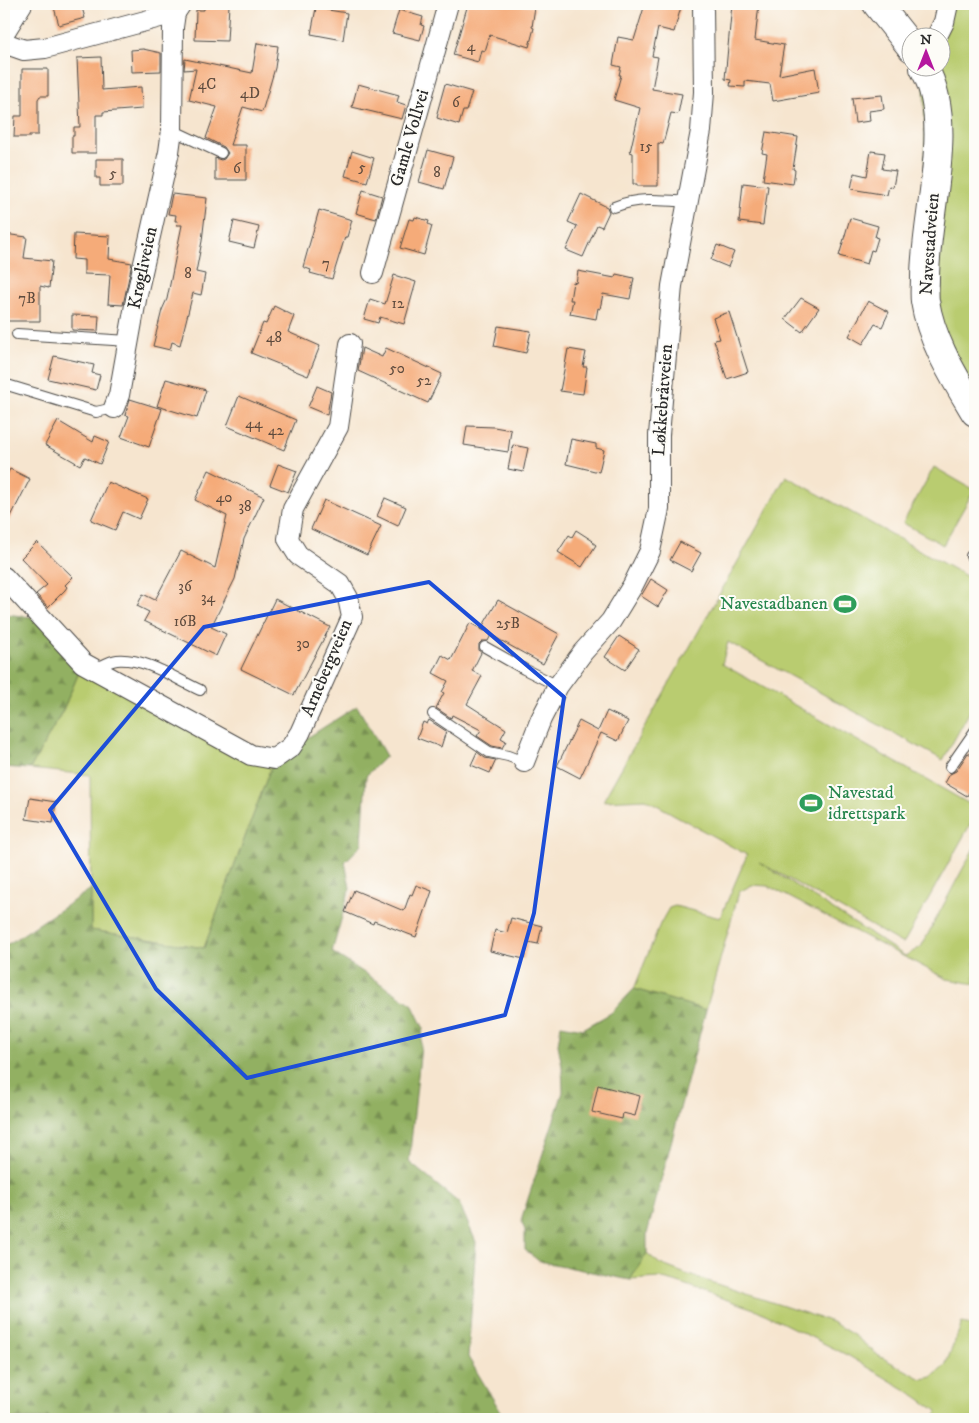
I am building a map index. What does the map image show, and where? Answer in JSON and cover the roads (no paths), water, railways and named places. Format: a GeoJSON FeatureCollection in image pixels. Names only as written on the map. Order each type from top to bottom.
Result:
{"type":"FeatureCollection","features":[{"type":"Feature","properties":{"kind":"street"},"geometry":{"type":"LineString","coordinates":[[4,33],[22,4]]}},
{"type":"Feature","properties":{"kind":"street","name":"Gamle Vollvei"},"geometry":{"type":"LineString","coordinates":[[373,274],[448,4]]}},
{"type":"Feature","properties":{"kind":"street","name":"Løkkebråtveien"},"geometry":{"type":"LineString","coordinates":[[524,762],[540,719],[558,686],[583,652],[610,621],[633,585],[650,550],[659,509],[659,435],[672,286],[686,202],[701,131],[704,92],[703,4]]}},
{"type":"Feature","properties":{"kind":"street"},"geometry":{"type":"LineString","coordinates":[[876,4],[902,36]]}},
{"type":"Feature","properties":{"kind":"street"},"geometry":{"type":"LineString","coordinates":[[941,28],[948,4]]}},
{"type":"Feature","properties":{"kind":"street","name":"Krøgliveien"},"geometry":{"type":"LineString","coordinates":[[4,43],[24,50],[45,48],[178,8]]}},
{"type":"Feature","properties":{"kind":"street","name":"Krøgliveien"},"geometry":{"type":"LineString","coordinates":[[114,408],[119,395],[128,341],[169,152],[172,130],[172,27],[178,8]]}},
{"type":"Feature","properties":{"kind":"street","name":"Navestadveien"},"geometry":{"type":"LineString","coordinates":[[928,78],[934,91],[939,115],[938,146],[926,250],[925,301],[934,333],[950,368],[975,412]]}},
{"type":"Feature","properties":{"kind":"street","name":"Arnebergveien"},"geometry":{"type":"LineString","coordinates":[[4,577],[83,664],[251,755],[274,759],[291,747],[300,733],[352,616],[348,598],[340,584],[298,555],[288,539],[293,509],[338,427],[350,344]]}},
{"type":"Feature","properties":{"kind":"lane"},"geometry":{"type":"LineString","coordinates":[[172,130],[221,153]]}},
{"type":"Feature","properties":{"kind":"lane"},"geometry":{"type":"LineString","coordinates":[[614,207],[624,203],[644,200],[686,202]]}},
{"type":"Feature","properties":{"kind":"lane"},"geometry":{"type":"LineString","coordinates":[[17,334],[128,341]]}},
{"type":"Feature","properties":{"kind":"lane","name":"Krøgliveien"},"geometry":{"type":"LineString","coordinates":[[4,384],[96,412],[114,408]]}},
{"type":"Feature","properties":{"kind":"lane"},"geometry":{"type":"LineString","coordinates":[[485,647],[558,686]]}},
{"type":"Feature","properties":{"kind":"lane"},"geometry":{"type":"LineString","coordinates":[[94,670],[114,660],[128,660],[144,664],[200,690]]}},
{"type":"Feature","properties":{"kind":"lane"},"geometry":{"type":"LineString","coordinates":[[433,714],[489,752],[524,762]]}},
{"type":"Feature","properties":{"kind":"lane"},"geometry":{"type":"LineString","coordinates":[[950,767],[975,731]]}},
{"type":"Feature","properties":{"kind":"place","name":"Navestadbanen"},"geometry":{"type":"Point","coordinates":[845,604]}},
{"type":"Feature","properties":{"kind":"place","name":"Navestad idrettspark"},"geometry":{"type":"Point","coordinates":[811,803]}}]}
